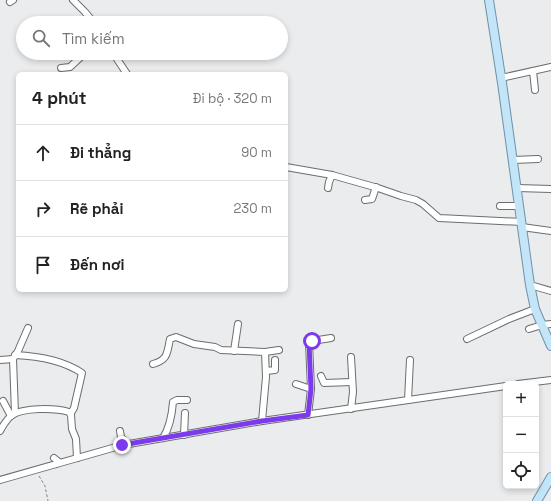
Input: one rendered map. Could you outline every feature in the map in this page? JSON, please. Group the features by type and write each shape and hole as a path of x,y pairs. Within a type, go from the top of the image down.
{"main road":[{"path":"489,0 530,286 535,308 551,346"},
{"path":"537,501 551,477"}],"street":[{"path":"73,0 88,16"},
{"path":"61,68 70,67 78,60"},
{"path":"118,60 126,72"},
{"path":"501,78 551,67"},
{"path":"533,71 535,90"},
{"path":"513,160 538,159"},
{"path":"288,167 332,175 416,200 439,218 522,224 551,231"},
{"path":"328,188 332,175"},
{"path":"365,200 372,199 376,187"},
{"path":"517,188 551,188"},
{"path":"500,206 519,206"},
{"path":"530,286 551,291"},
{"path":"467,339 535,308"},
{"path":"234,351 238,324"},
{"path":"529,329 551,324"},
{"path":"13,415 14,357 28,328"},
{"path":"153,364 166,358 170,339 176,337 194,344 215,347 221,350 265,352 279,350"},
{"path":"308,415 311,389 310,342 331,338"},
{"path":"262,421 266,371 265,352"},
{"path":"0,360 14,357 35,356 82,373 74,408 71,413 72,429 76,439 77,458"},
{"path":"351,409 353,392 352,357"},
{"path":"266,371 275,370 276,360"},
{"path":"408,400 410,360"},
{"path":"321,376 324,383 352,382"},
{"path":"539,381 551,380"},
{"path":"296,384 311,389"},
{"path":"0,480 36,470 55,461 77,458 127,444 262,421 503,386"},
{"path":"163,438 168,431 174,401 187,400"},
{"path":"3,401 13,415"},
{"path":"0,431 13,415 22,411 59,410 71,413"},
{"path":"184,435 185,413"},
{"path":"120,431 121,437 127,444"}],"path":[{"path":"36,470 44,486 48,501"}],"route":[{"path":"122,445 262,421 308,415 311,389 309,343 312,341"}]}
